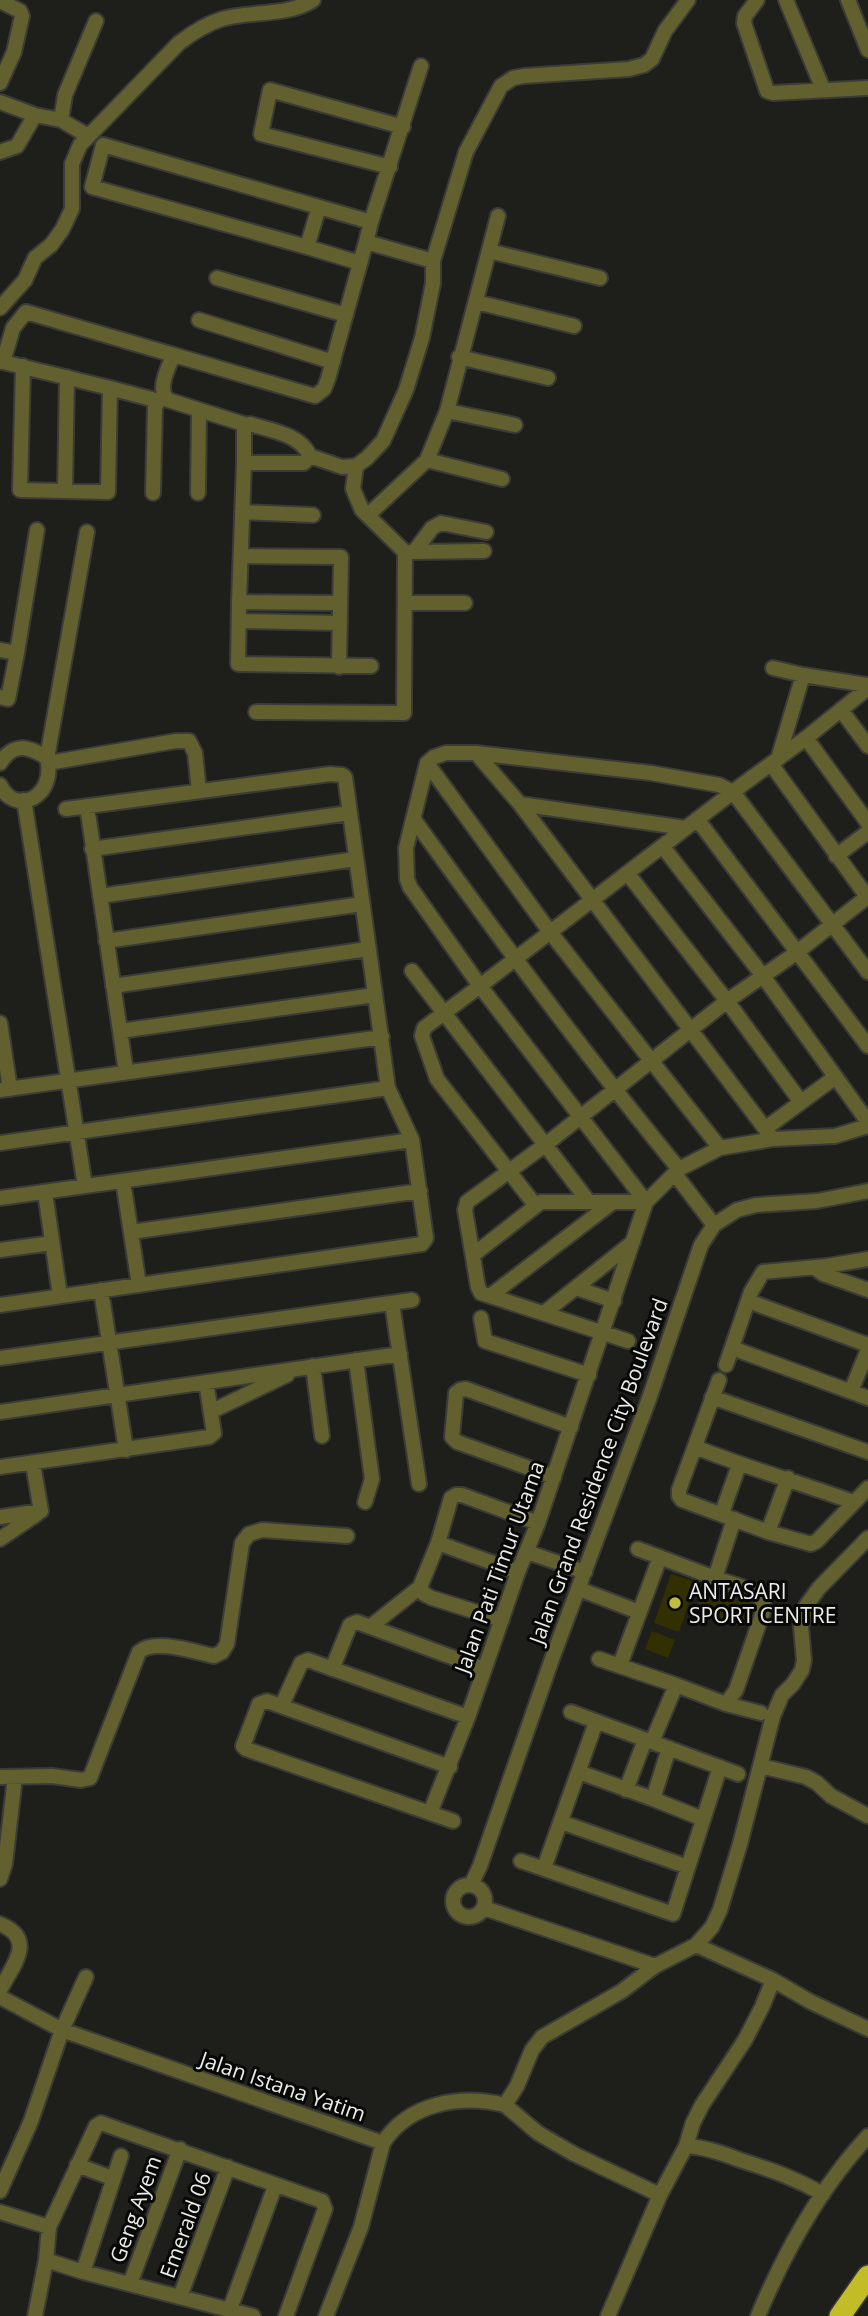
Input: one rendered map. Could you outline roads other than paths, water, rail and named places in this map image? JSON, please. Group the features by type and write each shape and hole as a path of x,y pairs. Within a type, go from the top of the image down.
{"highway":[{"path":"840,2316 868,2276"}],"street":[{"path":"0,308 25,280 35,258 51,245 62,230 72,209 72,164 80,145 179,43 198,29 222,19 296,7 313,0"},
{"path":"421,66 371,222 333,362 324,389 315,396 26,312 13,328 1,362 161,398 250,424 303,443 310,456 342,467 356,466 383,441 406,390 422,338 433,283 433,261 466,152 501,86 513,78 524,76 629,69 644,65 652,60 665,31 688,0"},
{"path":"757,0 745,16 744,23 767,91 773,93 868,88"},
{"path":"786,0 823,89"},
{"path":"848,0 868,50"},
{"path":"0,1 20,11 22,16 14,52 0,83"},
{"path":"61,120 65,95 96,21"},
{"path":"390,167 261,134 270,90 403,127"},
{"path":"0,102 35,115 61,120 88,136"},
{"path":"0,152 17,146 35,115"},
{"path":"360,264 92,187 103,145 371,222"},
{"path":"307,247 319,207"},
{"path":"368,515 427,460 447,411 498,216"},
{"path":"366,242 433,261"},
{"path":"489,251 600,278"},
{"path":"217,278 346,315"},
{"path":"476,302 574,326"},
{"path":"199,320 333,362"},
{"path":"153,493 155,406 161,398 173,355"},
{"path":"459,357 548,378"},
{"path":"23,366 20,490 108,492 110,388"},
{"path":"65,491 67,377"},
{"path":"198,493 199,410"},
{"path":"447,411 515,425"},
{"path":"247,425 244,428 238,664 371,666"},
{"path":"244,463 304,463 310,456"},
{"path":"427,460 502,479"},
{"path":"356,466 353,489 362,510 409,552 484,551"},
{"path":"242,512 313,515"},
{"path":"256,712 404,713 409,552 432,528 441,523 486,533"},
{"path":"0,697 8,699 37,530"},
{"path":"0,785 2,790 12,797 24,800 43,792 48,783 48,760 88,533"},
{"path":"241,556 341,557 340,667"},
{"path":"239,602 340,603"},
{"path":"406,603 465,603"},
{"path":"239,621 340,623"},
{"path":"0,650 17,653"},
{"path":"774,668 803,676 868,686"},
{"path":"774,762 803,676"},
{"path":"536,1206 432,1069 422,1032 691,823 806,738 868,686"},
{"path":"842,710 868,746"},
{"path":"806,738 868,823"},
{"path":"0,763 6,753 20,748 34,750 48,760 189,741 195,753 200,791"},
{"path":"646,1202 480,986 410,887 406,848 415,821 427,763 446,753 476,753 651,773 719,785 733,792 868,972"},
{"path":"476,753 520,804 770,1133"},
{"path":"628,1341 490,1296 479,1290 465,1206 727,1001 868,898 836,856 774,762"},
{"path":"427,763 550,932 720,1148"},
{"path":"0,1305 422,1244 426,1238 412,1140 388,1088 345,777 340,773 66,809"},
{"path":"24,800 85,1186"},
{"path":"520,804 691,823 868,1046"},
{"path":"87,806 126,1072"},
{"path":"92,849 349,813"},
{"path":"415,821 514,959 677,1171 714,1224 737,1210 756,1205 817,1201 868,1191"},
{"path":"836,856 868,832"},
{"path":"473,1255 544,1202 646,1202 677,1171 720,1148 770,1133 835,1136 868,1124 763,976 663,847"},
{"path":"100,895 356,859"},
{"path":"628,874 801,1102"},
{"path":"106,941 362,904"},
{"path":"113,986 368,949"},
{"path":"411,971 589,1202"},
{"path":"120,1031 375,995"},
{"path":"0,1023 5,1089 382,1037"},
{"path":"770,1133 801,1102 834,1078"},
{"path":"0,1143 388,1088"},
{"path":"0,1198 412,1140"},
{"path":"123,1181 139,1285"},
{"path":"131,1232 420,1191"},
{"path":"45,1192 60,1296"},
{"path":"490,1296 613,1202"},
{"name":"Jalan Pati Timur Utama","path":"430,1813 450,1767 518,1572 538,1523 646,1202"},
{"name":"Jalan Grand Residence City Boulevard","path":"655,1966 484,1908 468,1917 457,1911 453,1900 459,1889 471,1885 481,1866 553,1656 649,1399 701,1245 714,1224"},
{"path":"544,1313 634,1242"},
{"path":"0,1250 52,1243"},
{"path":"726,1365 748,1301 757,1279 763,1272 868,1259"},
{"path":"813,1266 823,1274 868,1290"},
{"path":"576,1288 614,1301"},
{"path":"101,1290 127,1450"},
{"path":"0,1358 412,1300"},
{"path":"748,1301 868,1345"},
{"path":"392,1303 419,1484"},
{"path":"481,1318 485,1341 589,1375"},
{"path":"732,1348 868,1398"},
{"path":"851,1391 868,1350"},
{"path":"0,1412 400,1354"},
{"path":"356,1360 372,1479 365,1502"},
{"path":"212,1411 307,1367"},
{"path":"307,1367 322,1436"},
{"path":"719,1380 678,1496 682,1500 768,1532 811,1544 868,1488"},
{"path":"0,1467 209,1437 214,1433 206,1382"},
{"path":"554,1477 457,1442 452,1437 451,1429 456,1393 467,1389 571,1427"},
{"path":"712,1397 868,1452"},
{"path":"695,1447 739,1465 788,1478 853,1502"},
{"path":"33,1464 41,1511"},
{"path":"715,1578 739,1465"},
{"path":"768,1532 788,1478"},
{"path":"370,1627 420,1587 438,1543 451,1498 456,1495 538,1523"},
{"path":"0,1517 41,1511"},
{"path":"0,1539 41,1511"},
{"path":"0,1880 5,1864 7,1777 42,1775 81,1780 90,1778 139,1652 145,1647 156,1644 214,1656 222,1652 227,1644 242,1543 249,1534 262,1530 347,1536"},
{"path":"660,2195 574,2154 538,2133 505,2105 517,2086 532,2050 542,2037 631,1985 655,1966 696,1945 712,1927 720,1910 761,1766 766,1737 782,1695 802,1670 804,1660 801,1627 806,1606 819,1588 868,1538"},
{"path":"438,1543 518,1572"},
{"path":"638,1549 758,1594 764,1604 736,1690 726,1704"},
{"path":"527,1552 584,1572"},
{"path":"620,1665 660,1557"},
{"path":"420,1587 424,1594 432,1598 502,1620"},
{"path":"579,1589 639,1612"},
{"path":"332,1669 350,1625 356,1622 484,1670"},
{"path":"598,1659 726,1704 761,1713"},
{"path":"282,1705 301,1663 308,1660 468,1717"},
{"path":"626,1790 676,1685"},
{"path":"450,1767 267,1700 259,1704 244,1741 246,1749 453,1821"},
{"path":"571,1712 738,1774"},
{"path":"544,1868 596,1722"},
{"path":"653,1799 669,1748"},
{"path":"761,1766 806,1777 831,1796 868,1816"},
{"path":"522,1861 673,1914 720,1767"},
{"path":"579,1773 703,1819"},
{"path":"561,1822 688,1867"},
{"path":"471,1885 477,1886 485,1896 484,1908"},
{"path":"0,1924 13,1930 20,1938 20,1950 0,1990"},
{"path":"696,1945 868,2029"},
{"path":"0,2191 31,2121 62,2030 86,1977"},
{"path":"608,2316 660,2195 686,2146 693,2123 745,2040 772,1980"},
{"name":"Jalan Istana Yatim","path":"0,1997 62,2030 383,2143 393,2127 417,2110 458,2101 491,2101 505,2105"},
{"path":"35,2316 46,2260 49,2227 96,2126 101,2123 322,2201 325,2209 286,2316"},
{"path":"758,2316 779,2266 823,2194 850,2155 868,2136"},
{"path":"326,2316 361,2227 383,2143"},
{"path":"686,2146 703,2148 770,2168 823,2194"},
{"name":"Geng Ayem","path":"130,2284 180,2149"},
{"path":"83,2272 121,2156"},
{"path":"77,2165 112,2178"},
{"name":"Emerald 06","path":"180,2297 228,2167"},
{"path":"230,2309 275,2186"},
{"path":"0,2212 49,2227"},
{"path":"46,2260 253,2316"}],"place":[{"name":"ANTASARI SPORT CENTRE","path":"675,1603"}]}
